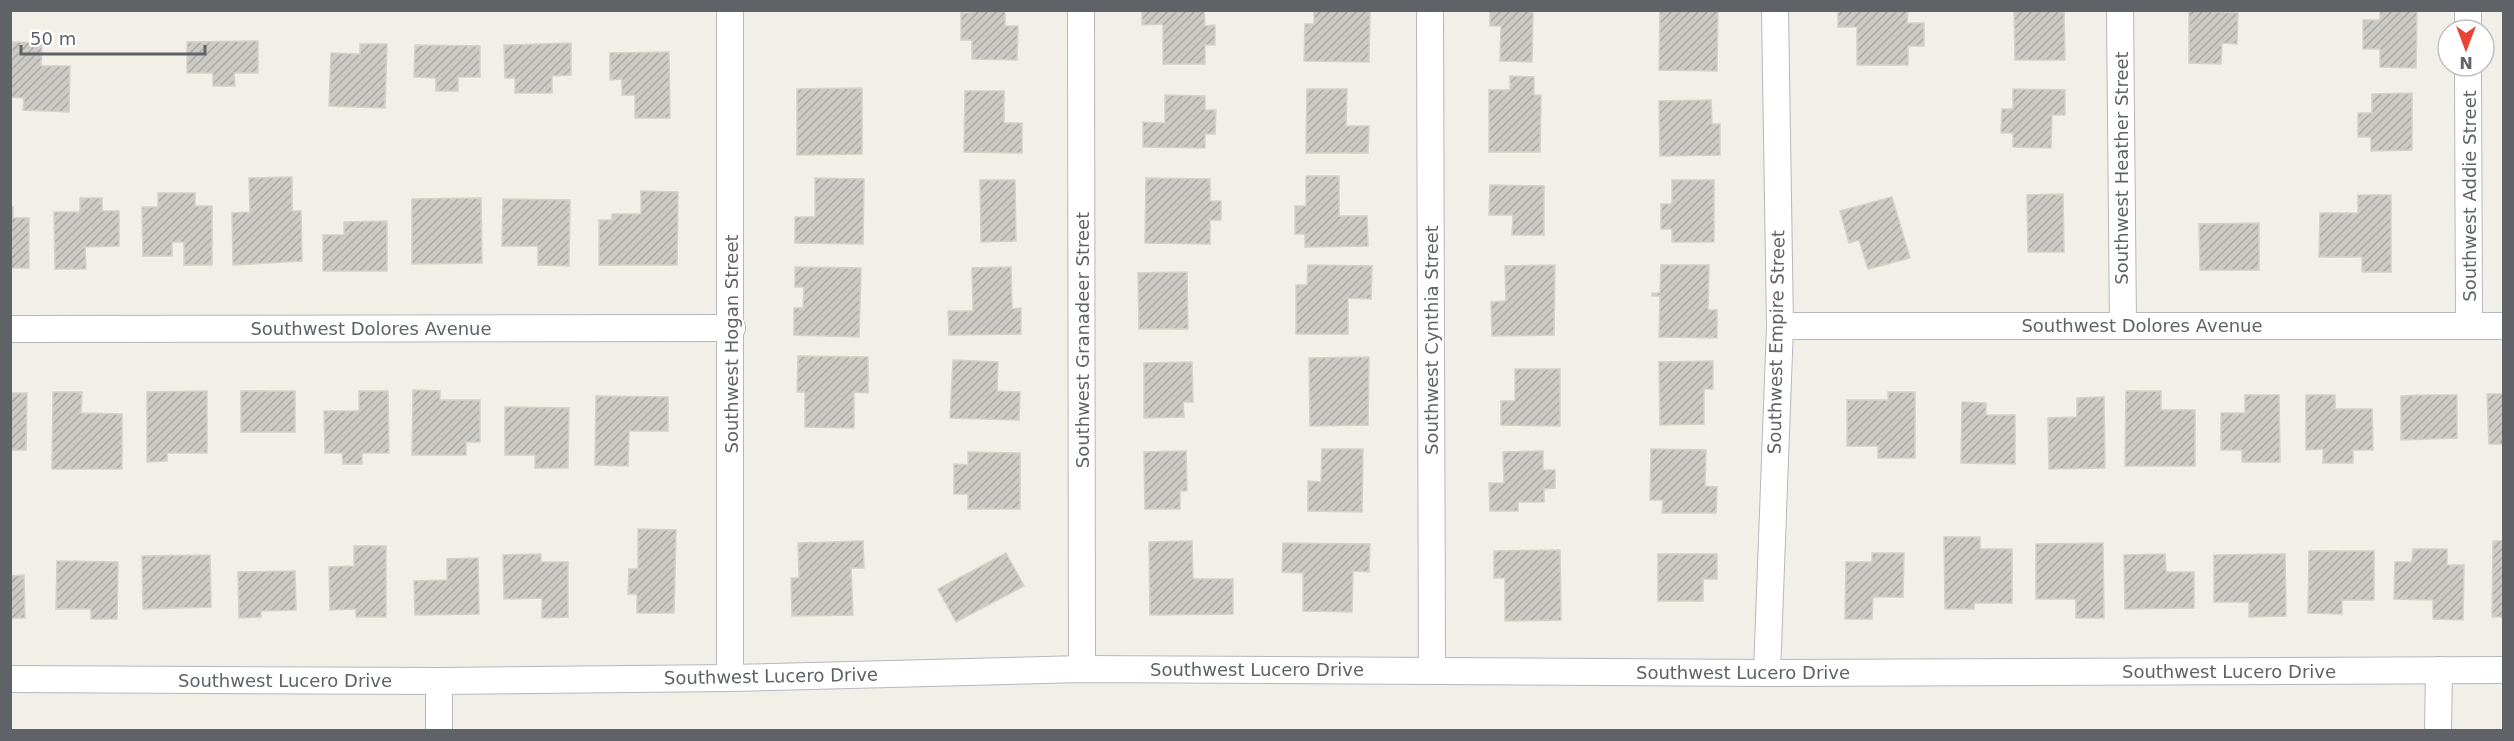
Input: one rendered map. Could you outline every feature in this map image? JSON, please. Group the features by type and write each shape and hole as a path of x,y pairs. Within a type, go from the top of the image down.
{"street":[{"name":"Southwest Hogan Street","path":"730,10 732,328 730,678"},
{"name":"Southwest Granadeer Street","path":"1081,10 1082,669"},
{"name":"Southwest Cynthia Street","path":"1430,10 1432,669"},
{"name":"Southwest Empire Street","path":"1767,674 1780,327 1775,10"},
{"name":"Southwest Heather Street","path":"2120,10 2122,325"},
{"name":"Southwest Addie Street","path":"2468,78 2469,327"},
{"name":"Southwest Dolores Avenue","path":"1780,327 2504,326"},
{"name":"Southwest Dolores Avenue","path":"10,329 732,328"},
{"name":"Southwest Lucero Drive","path":"10,679 439,681 730,678 1082,669 1432,669 1767,674 2504,670"},
{"path":"2438,730 2439,670"},
{"path":"439,681 439,730"}],"building":[{"path":"972,10 1005,10 1005,26 1018,26 1017,60 972,59 972,40 961,40 961,13 972,13"},
{"path":"1142,10 1204,10 1205,26 1215,25 1215,45 1205,45 1205,64 1163,64 1163,24 1142,25"},
{"path":"1314,10 1370,10 1369,62 1304,61 1305,24 1314,24"},
{"path":"1490,10 1533,10 1532,62 1500,61 1501,26 1490,26"},
{"path":"1660,10 1718,10 1717,71 1659,70"},
{"path":"1838,10 1908,10 1907,23 1924,23 1924,46 1908,46 1908,65 1857,65 1857,27 1838,27"},
{"path":"2014,10 2064,10 2065,60 2015,60"},
{"path":"2189,10 2238,13 2237,44 2222,43 2221,64 2189,63"},
{"path":"2380,10 2417,10 2416,68 2380,67 2380,49 2363,49 2363,20 2380,20"},
{"path":"258,41 258,73 234,73 235,86 213,86 213,73 187,73 187,42"},
{"path":"12,42 42,43 41,66 70,66 69,112 23,110 24,98 10,97"},
{"path":"571,43 571,75 552,76 552,93 515,93 515,78 505,78 504,45"},
{"path":"360,44 387,44 385,108 329,106 331,53 360,54"},
{"path":"415,45 480,46 480,77 458,77 458,91 436,91 436,78 414,77"},
{"path":"669,52 670,118 635,118 635,95 622,95 622,79 610,80 610,53"},
{"path":"1510,76 1534,77 1534,95 1541,95 1540,152 1489,152 1489,90 1510,90"},
{"path":"862,88 862,154 797,155 797,89"},
{"path":"1307,89 1347,89 1346,126 1369,126 1368,153 1306,153"},
{"path":"2013,89 2065,90 2065,115 2052,115 2051,148 2013,147 2013,133 2001,133 2002,109 2013,109"},
{"path":"965,91 1004,91 1004,123 1022,123 1022,153 964,152"},
{"path":"2412,93 2412,150 2371,151 2371,137 2358,137 2358,113 2372,113 2372,94"},
{"path":"1165,95 1205,96 1205,110 1216,110 1215,134 1205,134 1205,148 1143,147 1143,122 1165,123"},
{"path":"1711,100 1712,124 1720,124 1720,155 1660,156 1659,101"},
{"path":"1306,176 1339,176 1339,216 1367,216 1368,246 1305,247 1305,234 1295,234 1295,206 1306,206"},
{"path":"292,177 292,211 301,211 302,261 233,265 232,213 250,212 249,178"},
{"path":"815,178 864,179 863,244 795,243 795,217 815,217"},
{"path":"1146,178 1210,179 1210,201 1221,201 1221,220 1210,220 1210,244 1145,243"},
{"path":"980,180 1015,180 1016,241 981,242"},
{"path":"1672,180 1714,180 1714,242 1672,242 1672,229 1661,229 1661,204 1672,204"},
{"path":"1490,185 1544,186 1544,235 1512,235 1513,215 1489,215"},
{"path":"641,191 678,192 677,265 599,265 599,220 612,220 612,214 641,214"},
{"path":"158,193 195,193 195,206 212,206 212,265 184,265 184,242 172,242 172,256 143,256 142,207 158,207"},
{"path":"2063,194 2064,252 2028,252 2027,195"},
{"path":"2358,195 2391,195 2391,272 2362,272 2362,257 2319,257 2320,213 2358,213"},
{"path":"1892,197 1910,258 1868,269 1859,240 1849,243 1840,211"},
{"path":"80,198 102,198 102,211 119,211 119,246 85,247 86,269 55,269 54,212 80,212"},
{"path":"481,198 482,263 412,264 412,199"},
{"path":"503,199 570,200 569,266 538,265 538,246 502,246"},
{"path":"10,207 13,207 13,218 29,218 29,268 10,268"},
{"path":"387,221 387,271 323,271 323,235 344,235 344,222"},
{"path":"2259,223 2259,270 2200,270 2199,224"},
{"path":"1308,265 1372,266 1371,299 1348,298 1348,334 1296,334 1296,285 1307,285"},
{"path":"1555,265 1554,335 1492,336 1491,302 1506,301 1505,266"},
{"path":"1661,265 1709,265 1708,310 1717,310 1717,338 1659,337 1660,296 1652,296 1652,293 1660,293"},
{"path":"795,267 861,268 859,337 794,335 794,308 803,308 804,287 795,287"},
{"path":"1011,267 1012,309 1021,308 1021,334 949,335 948,311 973,311 972,268"},
{"path":"1187,272 1188,329 1139,329 1138,273"},
{"path":"798,356 868,357 868,393 854,392 854,428 805,427 805,392 797,392"},
{"path":"1369,357 1368,425 1310,426 1309,358"},
{"path":"953,360 998,362 997,391 1020,392 1019,420 950,418"},
{"path":"1713,361 1713,389 1704,389 1704,424 1660,425 1659,362"},
{"path":"1192,362 1193,402 1183,402 1184,417 1144,418 1144,363"},
{"path":"1515,369 1560,369 1560,426 1501,425 1501,401 1515,401"},
{"path":"413,390 440,391 440,400 480,400 480,442 466,442 466,455 412,455"},
{"path":"207,391 207,453 167,453 167,461 147,462 147,392"},
{"path":"241,391 295,391 295,432 241,432"},
{"path":"359,391 388,391 389,453 362,453 362,464 343,464 342,453 325,453 324,411 359,411"},
{"path":"2126,391 2161,391 2161,410 2195,410 2195,466 2125,466"},
{"path":"53,392 82,392 81,413 122,414 122,469 52,469"},
{"path":"1888,392 1915,392 1915,458 1878,458 1878,446 1847,446 1847,400 1888,400"},
{"path":"10,393 27,393 26,450 10,450"},
{"path":"2487,394 2504,394 2504,444 2489,444"},
{"path":"2245,395 2279,395 2280,462 2242,462 2242,450 2221,450 2221,413 2245,413"},
{"path":"2306,395 2335,395 2335,409 2372,409 2373,450 2353,450 2353,463 2323,463 2323,449 2306,450"},
{"path":"2457,395 2457,438 2401,440 2401,396"},
{"path":"596,396 668,397 668,431 629,431 628,466 595,465"},
{"path":"2104,397 2105,468 2049,469 2048,418 2077,417 2077,398"},
{"path":"1962,402 1986,403 1986,415 2015,415 2015,464 1961,463"},
{"path":"505,407 569,408 568,468 535,468 535,455 505,455"},
{"path":"1322,449 1363,449 1362,512 1308,511 1308,481 1321,482"},
{"path":"1651,449 1706,450 1705,486 1717,487 1716,513 1662,513 1663,500 1650,500"},
{"path":"1186,451 1187,491 1180,491 1180,509 1145,509 1144,452"},
{"path":"1543,451 1543,470 1555,470 1555,488 1544,489 1544,502 1518,502 1518,511 1490,511 1489,483 1504,483 1503,452"},
{"path":"968,452 1020,453 1020,509 968,509 968,494 954,494 954,464 968,465"},
{"path":"638,529 676,530 674,613 637,613 637,594 628,594 629,569 638,569"},
{"path":"1944,537 1980,537 1980,549 2012,549 2012,603 1974,603 1974,609 1945,609"},
{"path":"863,541 864,568 851,568 853,615 792,616 791,578 799,578 798,543"},
{"path":"1192,541 1193,579 1233,579 1233,614 1150,615 1149,542"},
{"path":"2493,541 2504,541 2504,617 2492,617"},
{"path":"1283,543 1370,544 1369,572 1353,571 1352,612 1303,611 1303,573 1282,572"},
{"path":"2103,543 2104,618 2076,618 2076,599 2036,599 2036,544"},
{"path":"354,546 386,546 386,617 356,617 356,609 330,610 329,567 354,566"},
{"path":"2413,549 2447,549 2447,565 2464,565 2463,620 2433,619 2433,600 2394,599 2395,562 2412,562"},
{"path":"1560,550 1561,620 1505,621 1505,578 1494,578 1494,551"},
{"path":"2309,551 2374,551 2374,600 2342,600 2342,614 2308,613"},
{"path":"1006,553 1024,586 956,622 938,589"},
{"path":"1872,553 1904,553 1903,597 1873,597 1872,619 1845,619 1846,562 1872,562"},
{"path":"541,554 541,562 568,562 568,617 542,618 542,598 504,599 503,555"},
{"path":"1658,554 1717,554 1717,579 1703,579 1703,601 1658,601"},
{"path":"2165,554 2166,572 2194,572 2194,608 2125,609 2124,555"},
{"path":"2285,554 2286,616 2249,617 2249,602 2214,602 2214,555"},
{"path":"210,555 211,607 143,609 142,556"},
{"path":"478,558 479,614 415,615 414,581 447,580 447,559"},
{"path":"57,561 118,562 117,619 91,619 91,609 56,609"},
{"path":"295,571 296,610 261,611 261,617 239,618 238,572"},
{"path":"24,575 25,618 10,618 10,576"}]}
